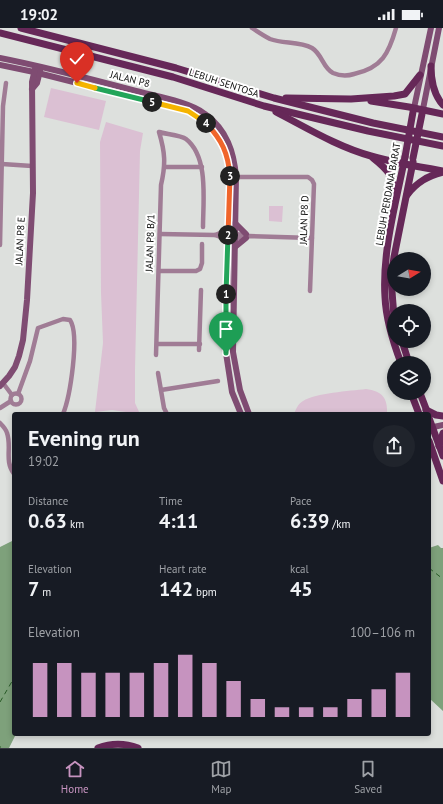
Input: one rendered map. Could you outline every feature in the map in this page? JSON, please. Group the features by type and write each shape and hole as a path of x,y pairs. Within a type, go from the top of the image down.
{"main road":[{"name":"LEBUH SENTOSA","path":"21,28 176,68 274,98 373,123 443,137"},
{"name":"LEBUH SENTOSA","path":"2,34 173,77 264,106 368,131 443,146"},
{"path":"431,66 432,84 438,101 443,105"},
{"path":"274,98 380,98 405,94 420,75"},
{"path":"351,99 422,112 443,114"},
{"path":"264,106 340,144 370,156 404,160 443,172"},
{"name":"LEBUH PERDANA BARAT","path":"399,356 390,329 385,297 392,220 414,110"},
{"name":"LEBUH PERDANA BARAT","path":"393,304 392,272 394,257 422,112"},
{"path":"370,156 385,168 393,180 394,190 392,220"},
{"path":"406,196 412,188 420,182 431,175 443,172"},
{"path":"413,400 416,410"},
{"path":"422,400 426,412"},
{"path":"431,419 436,415 443,417"},
{"path":"431,425 443,456"},
{"path":"439,446 443,433"},
{"path":"431,451 443,481"},
{"path":"98,748 115,744 128,745 138,748"}],"street":[{"path":"252,28 271,39 302,45 313,49 320,56 328,70 340,76 364,72 377,66 385,56 392,42 396,28"},
{"name":"LEBUH PERDANA BARAT","path":"414,110 420,75 431,28"},
{"name":"LEBUH PERDANA BARAT","path":"422,112 439,28"},
{"name":"JALAN P8","path":"0,58 38,66 159,97 197,109 204,113 223,131 229,141 233,155 236,177 233,352 240,390 248,412"},
{"name":"JALAN P8","path":"0,65 188,111 204,121 217,135 224,146 229,164 230,178 226,353 232,392 240,412"},
{"name":"JALAN P8 E","path":"2,385 9,376 19,356 23,340 27,300 31,222 32,82 37,73 38,66"},
{"path":"0,245 3,106 6,83"},
{"name":"JALAN P8 B/1","path":"156,355 161,185 165,167 164,149 159,132 185,138 195,149 202,167"},
{"path":"2,164 32,166"},
{"path":"165,167 202,167 204,185 203,227"},
{"name":"JALAN P8 D","path":"236,177 308,177 312,180 314,184 310,291"},
{"path":"235,223 247,236"},
{"path":"160,234 215,234 220,237 235,235 312,238"},
{"path":"234,247 247,236"},
{"path":"159,271 196,271 200,268 202,263 202,244"},
{"path":"200,350 201,290"},
{"path":"11,401 14,404 20,403 21,397 18,394 30,361 38,328 63,318 70,320 73,328 73,362 68,400 64,412"},
{"path":"157,344 200,344"},
{"path":"158,373 160,390 166,412"},
{"path":"160,390 218,381"},
{"path":"2,385 12,395"},
{"path":"12,395 18,394"},
{"path":"0,408 11,401 12,395"},
{"path":"431,420 443,417"},
{"path":"431,421 443,425"},
{"path":"0,423 8,435 8,462 12,470"}],"shaded area":[{"path":"51,88 106,101 99,130 44,117"},
{"path":"106,122 143,133 140,151 135,370 135,403 139,412 112,410 95,412 103,343 101,293 100,142"},
{"path":"269,206 283,206 282,222 269,221"},
{"path":"366,389 372,390 383,396 387,412 295,412 296,408 303,401 309,398"},
{"path":"12,541 12,736 15,736 9,748 0,748 0,547"},
{"path":"438,545 443,548 443,711 431,700 431,547"}],"ferry route":[{"path":"431,570 443,579"},
{"path":"0,702 12,681"}],"route":[{"path":"77,83 188,111 204,121 217,135 224,146 229,164 230,178 226,353"}]}
